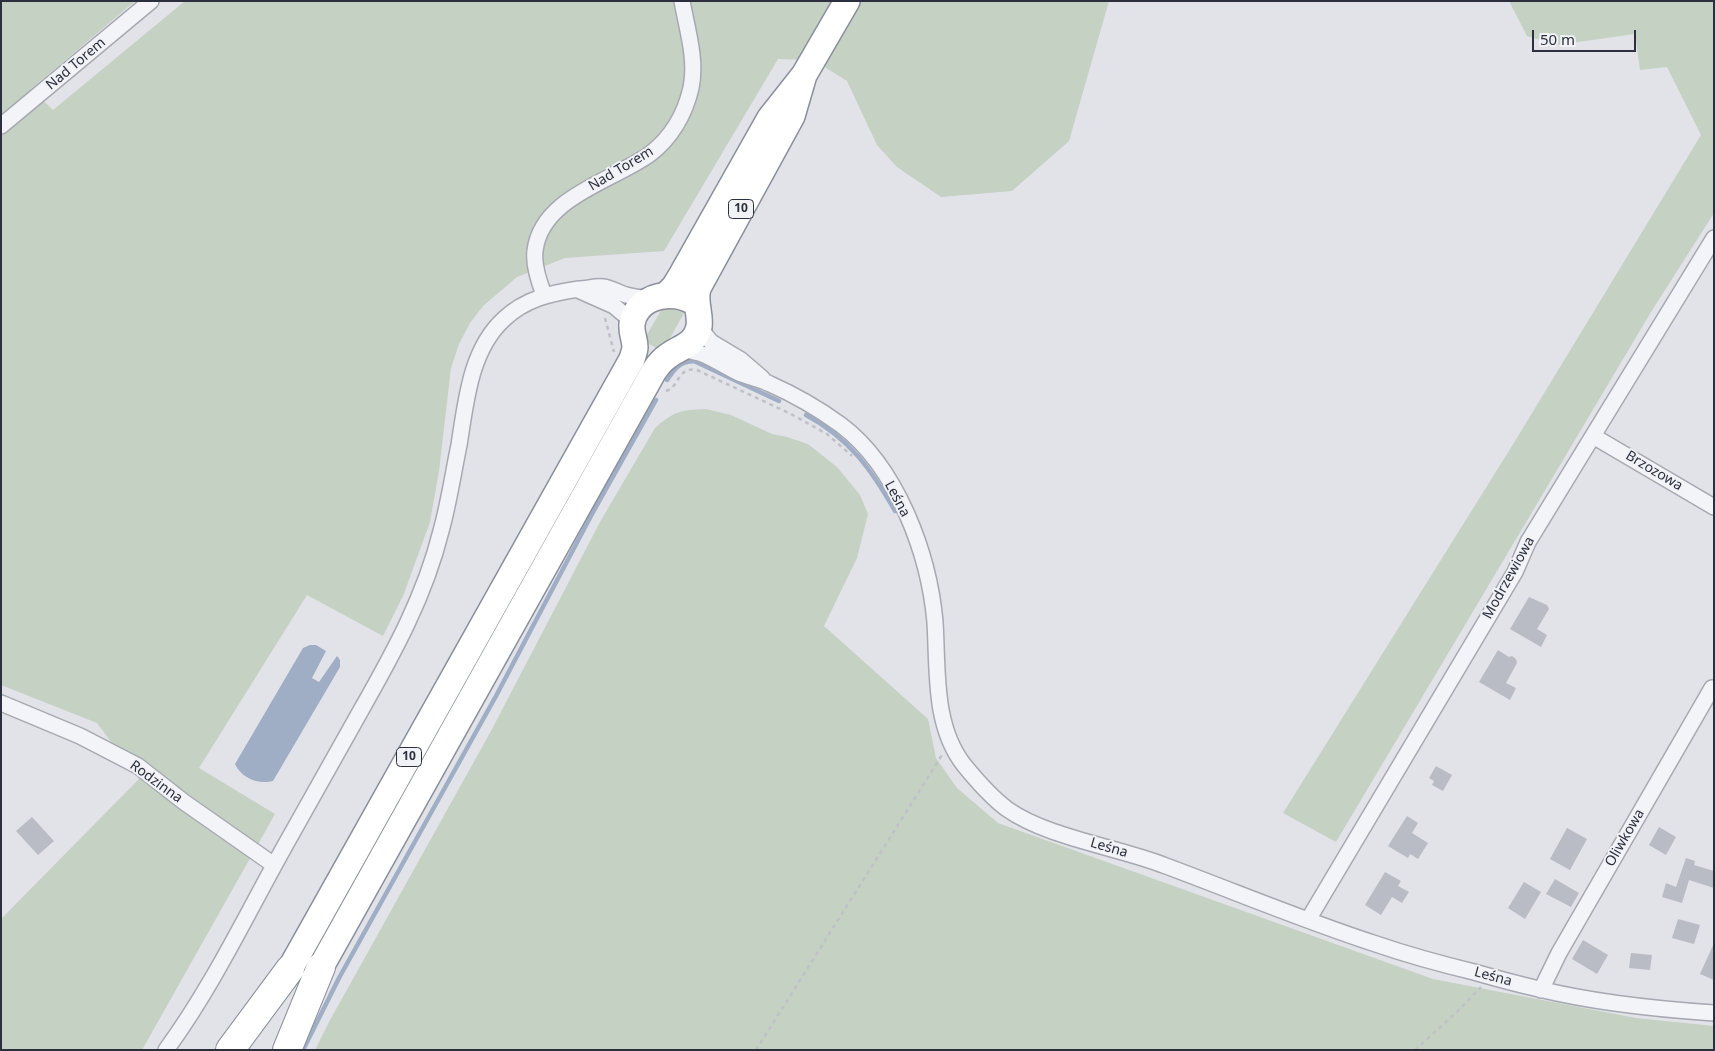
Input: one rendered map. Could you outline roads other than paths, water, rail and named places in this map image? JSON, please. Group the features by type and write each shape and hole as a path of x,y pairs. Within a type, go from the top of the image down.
{"highway":[{"name":"10","path":"230,1050 290,969 632,359 635,348 633,332 638,309 674,286 691,260 770,118 804,75 847,1"},
{"name":"10","path":"287,1050 321,966 654,371 660,363 694,338 697,315 695,297 698,288 792,116 804,75"},
{"path":"658,297 677,296 697,315"},
{"path":"633,332 653,355 676,352"}],"street":[{"name":"Nad Torem","path":"1,126 151,1"},
{"name":"Nad Torem","path":"544,295 538,278 535,252 538,236 547,221 559,208 577,195 650,154 678,124 686,106 693,66 682,1"},
{"name":"Modrzewiowa","path":"1308,920 1515,572 1528,542 1714,238"},
{"path":"166,1050 192,1014 207,988 385,668 423,590 435,557 447,510 473,372 488,338 505,318 529,301 544,295 561,291 604,287 624,294 658,297"},
{"path":"578,290 614,306 633,332"},
{"name":"Leśna","path":"697,315 711,342 741,360 767,382"},
{"name":"Leśna","path":"676,352 703,354 741,374 767,382 800,399 841,426 864,446 877,463 902,505 922,556 929,582 934,619 939,697 944,726 950,742 961,762 984,790 1008,810 1034,824 1156,862 1379,946 1541,990 1602,1001 1714,1013"},
{"name":"Brzozowa","path":"1593,436 1714,507"},
{"name":"Oliwkowa","path":"1541,990 1564,944 1712,688"},
{"name":"Rodzinna","path":"1,703 80,736 138,766 184,802 274,865"}],"water":[{"path":"316,645 326,651 312,678 319,682 337,656 340,660 340,667 273,781 262,782 246,777 235,764 303,648"}],"waterway":[{"path":"667,380 678,366 694,361 779,401"},
{"path":"303,1050 339,978 496,696 592,514 656,400"},
{"path":"806,415 847,444 868,468 895,511"}]}
